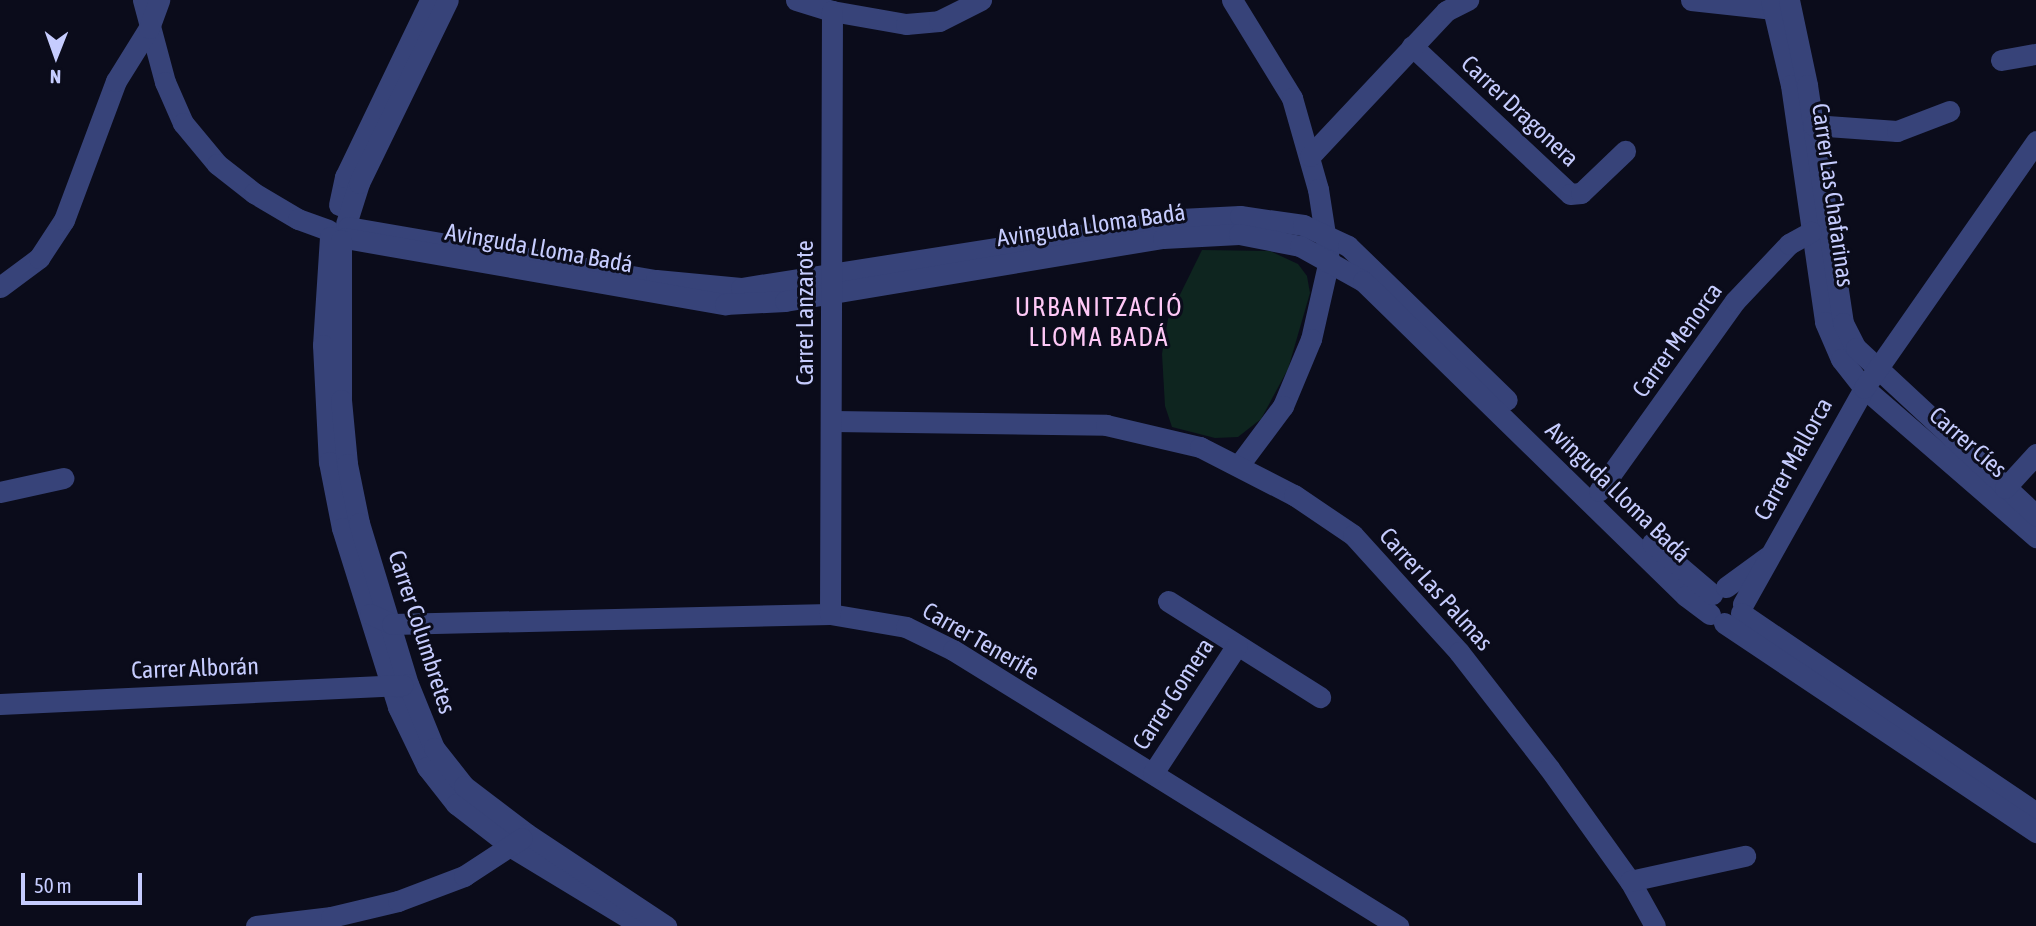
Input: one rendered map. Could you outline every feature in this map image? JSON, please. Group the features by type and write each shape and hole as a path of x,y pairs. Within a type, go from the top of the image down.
{"street":[{"name":"Avinguda Lloma Badá","path":"143,0 149,29 183,123 216,164 298,219 339,231 725,304 1180,219 1240,216 1303,225 1323,233 1348,246 1381,275 1599,491 1726,606 2036,832"},
{"path":"0,287 39,258 64,220 116,82 149,29 159,0"},
{"path":"339,231 345,177 430,0"},
{"path":"339,231 359,183 448,0"},
{"path":"796,0 832,11 906,24 939,21 981,0"},
{"path":"1232,0 1292,99 1310,156 1329,260 1311,340 1283,406 1239,465"},
{"path":"1310,156 1446,11 1468,0"},
{"path":"1691,0 1778,3"},
{"name":"Carrer Las Chafarinas","path":"1778,3 1813,125 1843,323 1856,348 1878,366"},
{"name":"Carrer Las Chafarinas","path":"1778,3 1825,322 1841,359 1864,388"},
{"name":"Carrer Lanzarote","path":"830,614 833,421 829,284 832,11"},
{"name":"Carrer Dragonera","path":"1412,46 1570,194 1581,193 1625,151"},
{"path":"2001,60 2036,54"},
{"path":"1813,125 1897,131 1949,111"},
{"name":"Carrer Mallorca","path":"1726,606 1769,556 1878,366 2036,141"},
{"name":"Carrer Columbretes","path":"339,231 323,345 329,462 342,528 370,614 400,685 434,748 464,786 520,841 642,926"},
{"name":"Carrer Columbretes","path":"339,231 340,386 346,464 359,523 392,624 400,685"},
{"name":"Carrer Menorca","path":"1599,491 1735,301 1789,244 1811,232"},
{"name":"Avinguda Lloma Badá","path":"829,284 1176,237 1239,233 1300,246 1363,281 1686,596 1726,606 2036,813"},
{"name":"Carrer Cíes","path":"1878,366 2036,515"},
{"name":"Carrer Cíes","path":"1864,388 2036,537"},
{"name":"Carrer Las Palmas","path":"833,421 1106,425 1200,447 1239,465 1353,535 1399,581 1506,709 1630,881 1656,926"},
{"path":"2005,488 2036,454"},
{"path":"0,492 63,478"},
{"path":"1168,601 1320,697"},
{"path":"370,614 392,624"},
{"name":"Carrer Tenerife","path":"392,624 830,614 906,627 953,650 1398,926"},
{"name":"Carrer Gomera","path":"1153,773 1237,645"},
{"name":"Carrer Alborán","path":"0,704 400,685"},
{"path":"256,926 331,917 398,901 464,876 520,841"},
{"name":"Carrer Columbretes","path":"520,841 666,926"},
{"path":"1630,881 1745,856"}],"green space":[{"path":"1202,250 1270,251 1298,264 1307,276 1310,293 1288,369 1261,419 1238,437 1215,438 1172,427 1165,406 1162,354 1168,319"}],"district":[{"name":"URBANITZACIÓ LLOMA BADÁ","path":"1099,323"}]}
